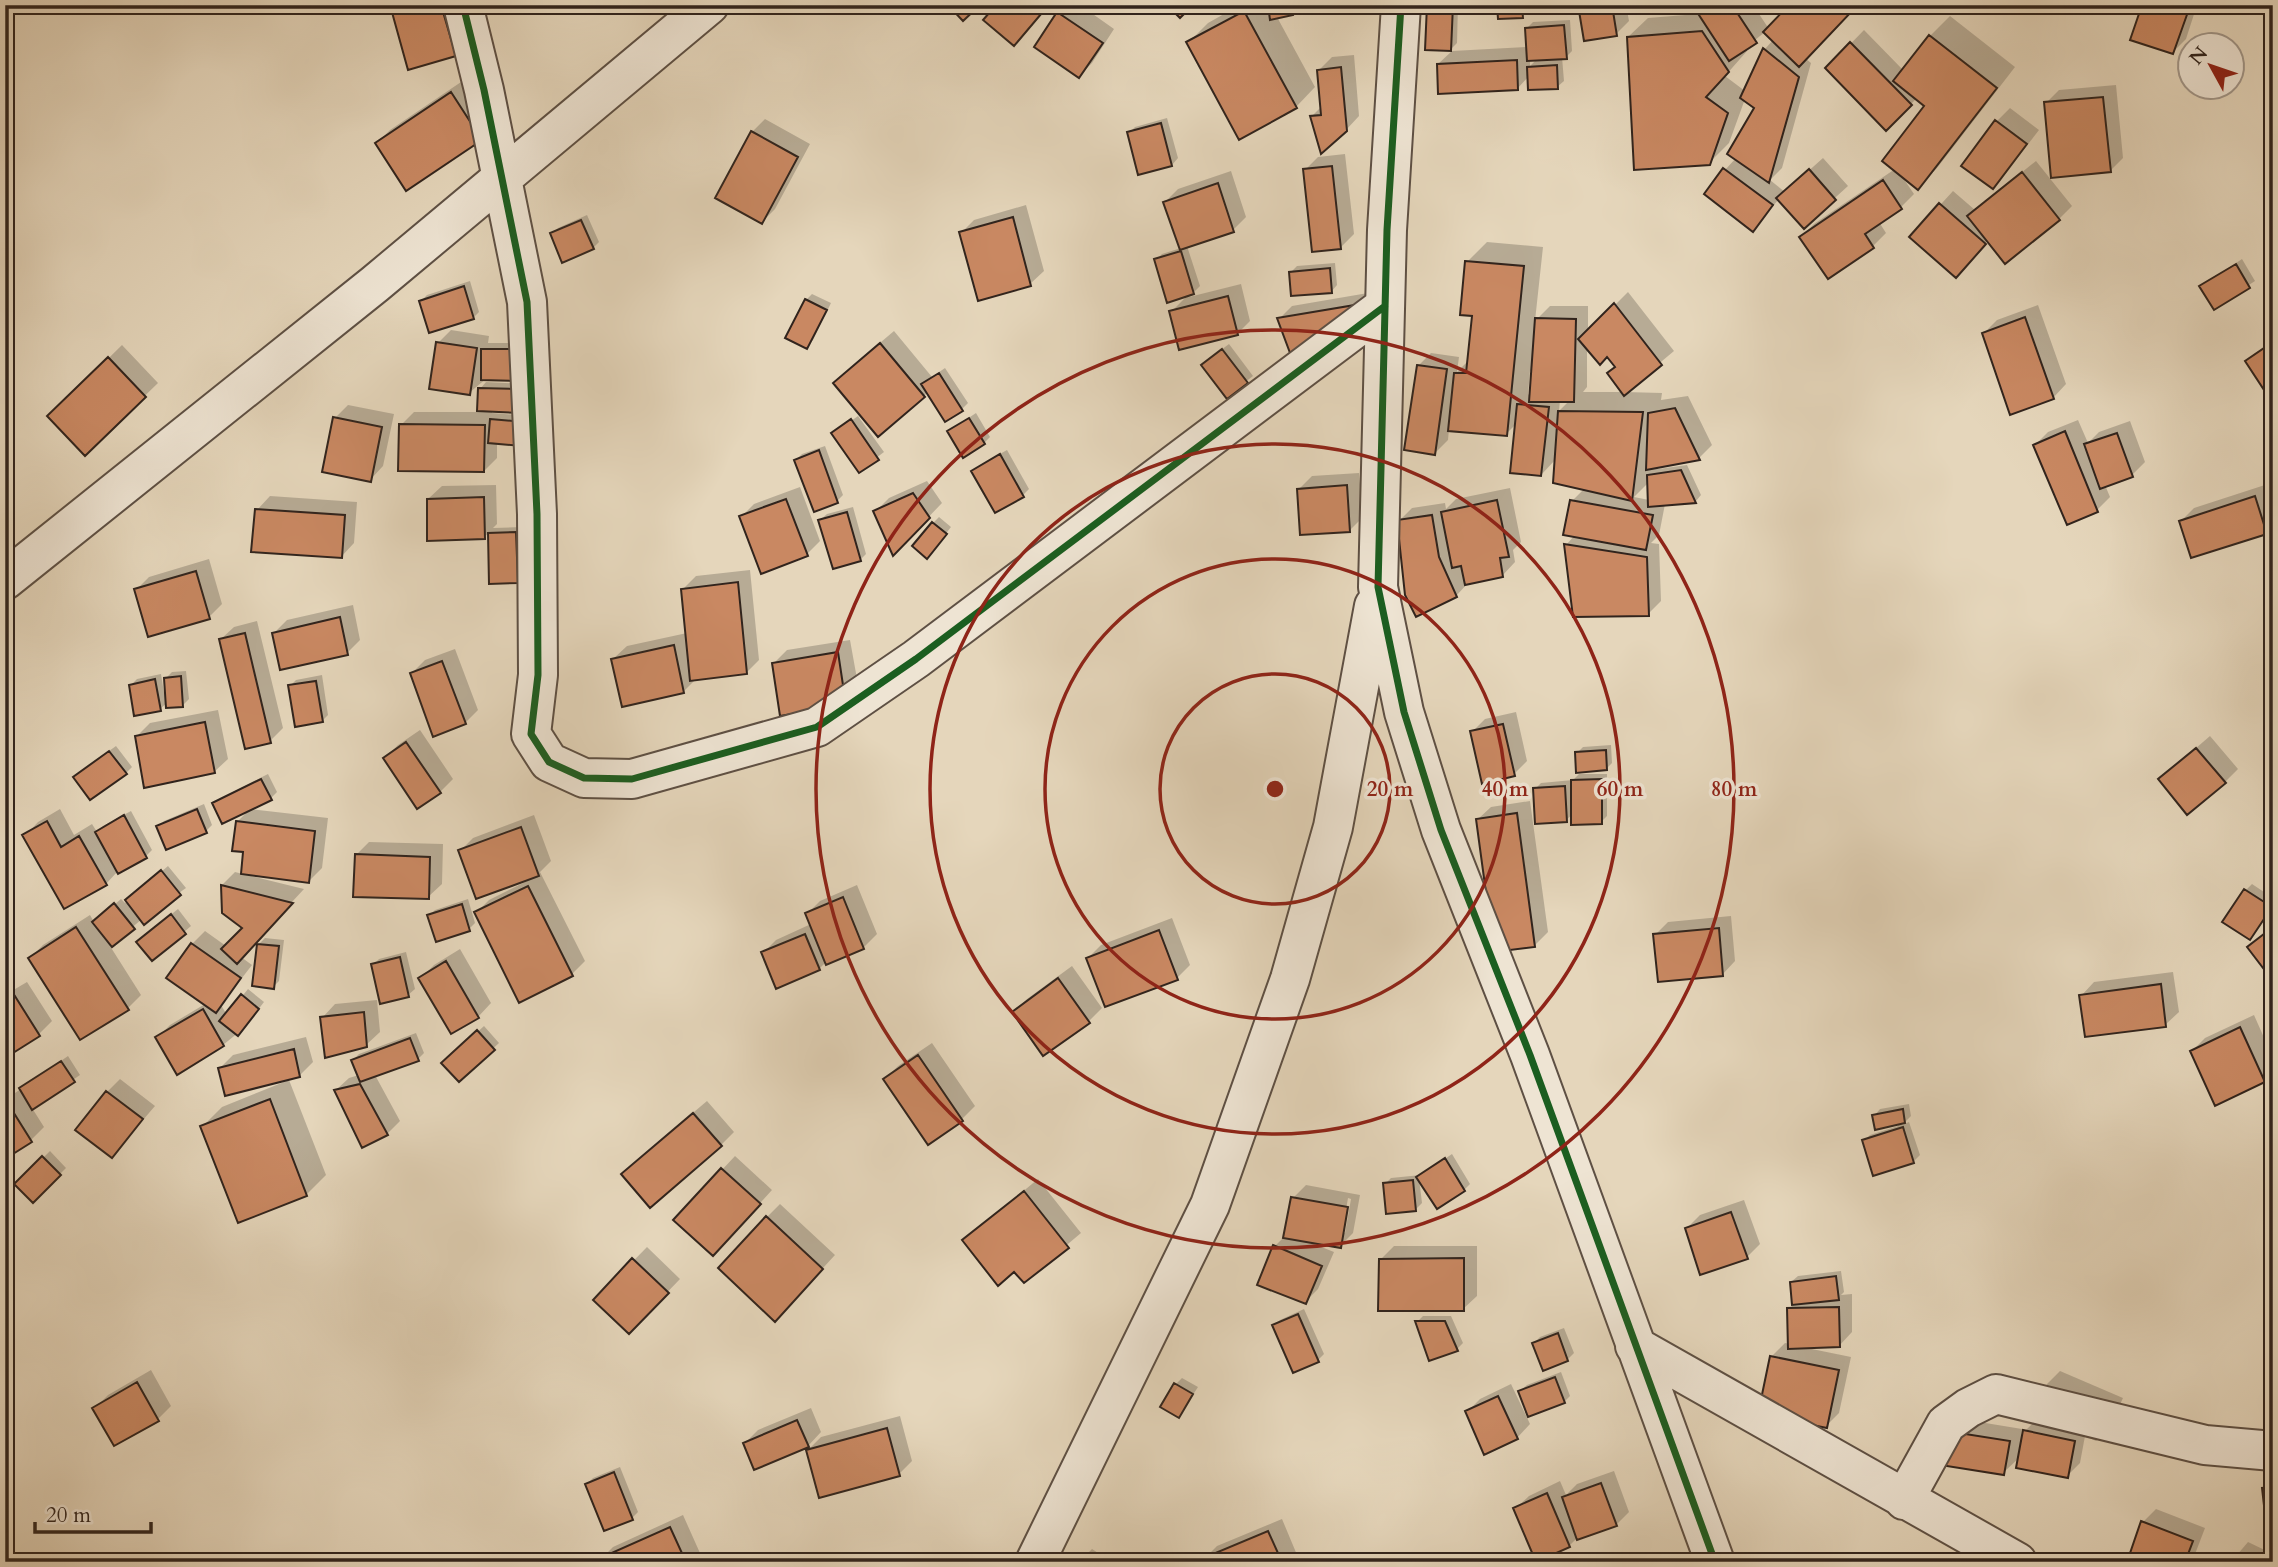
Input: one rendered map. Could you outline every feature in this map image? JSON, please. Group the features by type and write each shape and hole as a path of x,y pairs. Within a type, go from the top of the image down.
{"street":[{"path":"463,5 484,90 527,302 537,541 538,675 531,734 549,762 584,778 632,779 817,727 916,659 1385,306"},
{"path":"5,580 375,284 709,5"},
{"path":"1035,1562 1210,1205 1286,992 1333,827 1378,587 1387,230 1401,5"},
{"path":"1378,587 1404,712 1441,830 1530,1055 1716,1562"},
{"path":"1635,1346 2018,1562"},
{"path":"1904,1500 1946,1424 1968,1408 1996,1394 2205,1445 2273,1451"}],"building":[{"path":"390,5 441,5 456,56 408,70"},
{"path":"948,5 980,5 963,21"},
{"path":"996,5 1047,7 1014,46 983,20"},
{"path":"1167,5 1193,5 1180,18"},
{"path":"1268,5 1291,5 1293,15 1270,20"},
{"path":"1427,5 1453,5 1451,51 1425,50"},
{"path":"1497,5 1522,5 1523,18 1498,19"},
{"path":"1578,5 1612,5 1617,36 1584,41"},
{"path":"1637,5 1690,5 1690,9"},
{"path":"1708,5 1732,5 1757,43 1729,61 1697,12"},
{"path":"1789,5 1853,5 1855,8 1799,67 1763,32"},
{"path":"2142,5 2177,5 2189,9 2181,32 2176,32 2173,54 2130,40"},
{"path":"1244,11 1297,108 1239,140 1186,42"},
{"path":"1057,12 1103,43 1079,78 1034,47"},
{"path":"1564,25 1567,59 1527,61 1525,28"},
{"path":"1702,31 1729,72 1706,97 1728,113 1710,165 1634,170 1627,37"},
{"path":"1929,35 1997,88 1918,190 1882,161 1924,106 1893,81"},
{"path":"1850,42 1912,105 1886,131 1825,68"},
{"path":"1763,48 1799,77 1769,183 1727,154 1754,108 1740,98"},
{"path":"1517,60 1518,90 1438,94 1437,64"},
{"path":"1557,65 1558,89 1528,90 1527,67"},
{"path":"1341,67 1347,131 1321,154 1310,116 1321,115 1317,70"},
{"path":"451,92 482,140 406,191 375,143"},
{"path":"2103,97 2111,172 2051,178 2044,102"},
{"path":"1995,120 2027,144 1993,189 1961,166"},
{"path":"1161,123 1172,166 1138,175 1127,132"},
{"path":"751,131 798,157 762,224 715,198"},
{"path":"1332,166 1341,249 1312,252 1303,169"},
{"path":"1723,168 1773,205 1753,232 1704,194"},
{"path":"1809,169 1836,200 1804,229 1776,198"},
{"path":"2022,172 2060,220 2005,264 1967,216"},
{"path":"1883,180 1902,209 1865,234 1874,248 1828,279 1799,237"},
{"path":"1218,183 1234,232 1180,250 1163,202"},
{"path":"1939,203 1986,244 1956,278 1909,237"},
{"path":"1013,217 1031,286 978,301 959,232"},
{"path":"581,220 594,249 562,263 550,233"},
{"path":"1181,251 1194,294 1167,303 1154,259"},
{"path":"1465,261 1524,266 1507,436 1448,431 1454,373 1466,373 1472,316 1460,315"},
{"path":"2236,264 2250,288 2214,310 2199,286"},
{"path":"1330,268 1332,293 1291,296 1289,272"},
{"path":"464,286 474,319 429,333 419,301"},
{"path":"1228,296 1238,335 1179,350 1169,311"},
{"path":"805,299 827,310 807,349 785,338"},
{"path":"1614,303 1662,365 1624,396 1607,373 1615,367 1607,357 1600,365 1578,339"},
{"path":"1355,305 1299,377 1277,318"},
{"path":"2025,317 2054,399 2010,415 1982,333"},
{"path":"1535,318 1576,319 1574,402 1529,402"},
{"path":"436,342 477,348 470,395 429,389"},
{"path":"2273,342 2273,397 2270,399 2245,361"},
{"path":"880,343 925,397 878,437 833,383"},
{"path":"481,349 524,349 523,381 481,380"},
{"path":"1222,349 1248,383 1227,399 1201,365"},
{"path":"108,357 146,397 85,456 47,416"},
{"path":"1417,365 1447,369 1435,455 1404,450"},
{"path":"939,373 963,411 945,422 921,384"},
{"path":"478,388 522,389 520,413 477,411"},
{"path":"1517,404 1549,407 1541,476 1510,473"},
{"path":"1675,408 1700,460 1646,470 1648,413"},
{"path":"1558,411 1643,412 1632,501 1553,483"},
{"path":"333,417 382,427 371,482 322,472"},
{"path":"969,418 985,444 963,458 947,431"},
{"path":"490,419 524,422 522,446 488,443"},
{"path":"851,419 879,460 859,473 831,433"},
{"path":"399,424 485,425 484,472 398,471"},
{"path":"2065,431 2098,512 2067,525 2033,445"},
{"path":"2117,433 2133,477 2100,489 2084,444"},
{"path":"819,450 838,503 814,512 794,460"},
{"path":"1000,454 1024,497 995,513 971,471"},
{"path":"1681,470 1696,503 1648,507 1647,475"},
{"path":"1347,485 1350,532 1300,535 1297,489"},
{"path":"913,493 930,518 893,556 873,511"},
{"path":"2255,496 2267,534 2191,558 2179,521"},
{"path":"484,497 485,539 427,541 427,499"},
{"path":"786,499 808,556 761,574 739,516"},
{"path":"1497,500 1509,557 1500,558 1503,577 1465,585 1461,566 1452,568 1441,512"},
{"path":"1570,500 1653,515 1646,550 1563,535"},
{"path":"255,509 345,515 342,558 251,552"},
{"path":"847,512 861,561 833,569 818,520"},
{"path":"1432,515 1439,557 1457,597 1416,617 1405,595 1397,520"},
{"path":"932,522 947,534 927,559 912,546"},
{"path":"516,532 518,583 489,584 488,533"},
{"path":"1564,544 1647,557 1649,616 1573,617"},
{"path":"196,571 210,619 148,637 134,589"},
{"path":"738,582 747,674 690,681 681,589"},
{"path":"340,617 348,655 280,670 272,633"},
{"path":"245,633 271,743 245,749 219,639"},
{"path":"674,645 684,693 622,707 611,659"},
{"path":"838,652 846,705 780,716 772,663"},
{"path":"442,661 466,724 433,737 410,673"},
{"path":"181,676 183,707 166,708 164,678"},
{"path":"155,679 161,711 134,716 129,685"},
{"path":"316,681 323,722 295,727 288,685"},
{"path":"205,722 215,773 144,788 135,736"},
{"path":"1503,724 1515,776 1482,784 1470,731"},
{"path":"406,742 441,793 417,809 383,758"},
{"path":"2196,748 2226,783 2187,815 2158,779"},
{"path":"1606,750 1607,770 1576,773 1575,752"},
{"path":"109,751 127,774 90,800 73,777"},
{"path":"261,779 272,800 222,824 212,803"},
{"path":"1602,779 1602,824 1571,825 1571,780"},
{"path":"1565,786 1567,822 1535,824 1533,788"},
{"path":"197,809 207,833 166,850 156,826"},
{"path":"1517,813 1535,947 1494,952 1476,819"},
{"path":"124,815 147,858 118,874 95,832"},
{"path":"47,821 61,847 79,836 107,885 64,909 22,835"},
{"path":"236,821 315,831 309,883 241,874 243,852 232,851"},
{"path":"521,827 539,876 476,899 458,850"},
{"path":"355,854 430,857 429,899 353,897"},
{"path":"161,870 181,895 144,925 125,900"},
{"path":"221,885 293,903 237,964 221,949 242,928 222,913"},
{"path":"528,886 573,976 519,1003 474,912"},
{"path":"2244,889 2272,907 2250,940 2222,922"},
{"path":"843,897 864,949 826,965 805,913"},
{"path":"114,903 135,929 112,947 92,922"},
{"path":"462,904 470,931 436,942 427,915"},
{"path":"171,914 186,934 152,961 136,942"},
{"path":"76,927 129,1010 80,1040 28,958"},
{"path":"2273,927 2273,981 2247,947"},
{"path":"1719,928 1723,976 1658,982 1653,934"},
{"path":"1159,930 1178,980 1105,1007 1086,958"},
{"path":"805,934 820,970 776,989 761,952"},
{"path":"191,943 241,978 216,1013 166,978"},
{"path":"257,944 279,946 274,989 252,986"},
{"path":"400,957 409,997 380,1004 371,964"},
{"path":"446,961 479,1018 451,1034 418,978"},
{"path":"1058,978 1090,1023 1043,1056 1012,1012"},
{"path":"2161,984 2166,1027 2085,1037 2079,995"},
{"path":"13,993 40,1036 5,1058 5,998"},
{"path":"241,994 259,1009 238,1036 219,1021"},
{"path":"203,1009 224,1046 177,1075 155,1037"},
{"path":"364,1012 367,1047 325,1058 320,1017"},
{"path":"2240,1027 2265,1082 2215,1106 2190,1051"},
{"path":"477,1030 495,1050 459,1082 441,1063"},
{"path":"410,1038 419,1061 360,1082 351,1060"},
{"path":"294,1049 300,1077 225,1096 218,1068"},
{"path":"918,1055 963,1121 928,1145 883,1079"},
{"path":"61,1061 75,1082 32,1110 19,1088"},
{"path":"360,1084 388,1135 362,1148 334,1090"},
{"path":"106,1091 143,1119 112,1158 75,1130"},
{"path":"270,1099 307,1196 238,1223 200,1126"},
{"path":"7,1102 32,1142 5,1159 5,1103"},
{"path":"1903,1109 1905,1123 1875,1130 1872,1115"},
{"path":"693,1113 722,1146 650,1208 621,1174"},
{"path":"1903,1127 1914,1163 1873,1176 1862,1140"},
{"path":"42,1156 61,1175 33,1203 14,1184"},
{"path":"1445,1158 1465,1191 1437,1209 1416,1177"},
{"path":"721,1168 761,1204 713,1256 673,1220"},
{"path":"1413,1180 1416,1211 1386,1214 1383,1183"},
{"path":"1024,1191 1069,1248 1024,1283 1014,1272 998,1286 962,1240"},
{"path":"1291,1197 1348,1207 1341,1248 1283,1238"},
{"path":"1731,1212 1748,1259 1700,1275 1685,1228"},
{"path":"766,1216 823,1269 775,1322 718,1268"},
{"path":"1273,1245 1322,1266 1306,1304 1257,1285"},
{"path":"632,1258 669,1293 629,1334 593,1300"},
{"path":"1464,1258 1464,1311 1378,1311 1379,1259"},
{"path":"1836,1276 1839,1300 1792,1305 1790,1282"},
{"path":"1839,1307 1840,1347 1788,1349 1787,1308"},
{"path":"1298,1314 1319,1362 1293,1373 1272,1325"},
{"path":"1415,1321 1445,1321 1458,1351 1429,1361"},
{"path":"1558,1333 1568,1361 1543,1371 1532,1343"},
{"path":"1770,1356 1839,1370 1827,1428 1758,1414"},
{"path":"1555,1377 1565,1403 1528,1417 1518,1391"},
{"path":"137,1382 159,1421 114,1446 92,1408"},
{"path":"1174,1383 1193,1394 1179,1418 1160,1407"},
{"path":"1498,1396 1518,1439 1484,1455 1465,1411"},
{"path":"797,1420 809,1447 754,1470 743,1443"},
{"path":"887,1428 900,1476 819,1498 806,1450"},
{"path":"1940,1430 2010,1441 2004,1475 1934,1464"},
{"path":"2023,1430 2075,1441 2068,1478 2016,1468"},
{"path":"614,1472 633,1520 604,1531 585,1484"},
{"path":"1601,1483 1617,1526 1577,1540 1562,1497"},
{"path":"2273,1487 2273,1522 2266,1523 2262,1488"},
{"path":"1547,1493 1570,1547 1536,1562 1513,1508"},
{"path":"2141,1521 2193,1541 2185,1562 2127,1562"},
{"path":"670,1527 686,1562 599,1562 598,1559"},
{"path":"1268,1531 1282,1562 1202,1562 1201,1559"},
{"path":"2233,1554 2249,1562 2229,1562"}],"cycle path":[{"path":"463,5 484,90 527,302 537,514 538,675 531,734 549,762 584,778 632,779 817,727 916,659 1385,306"},
{"path":"1401,5 1387,230 1378,587 1404,712 1441,830 1530,1055 1715,1562"}]}
